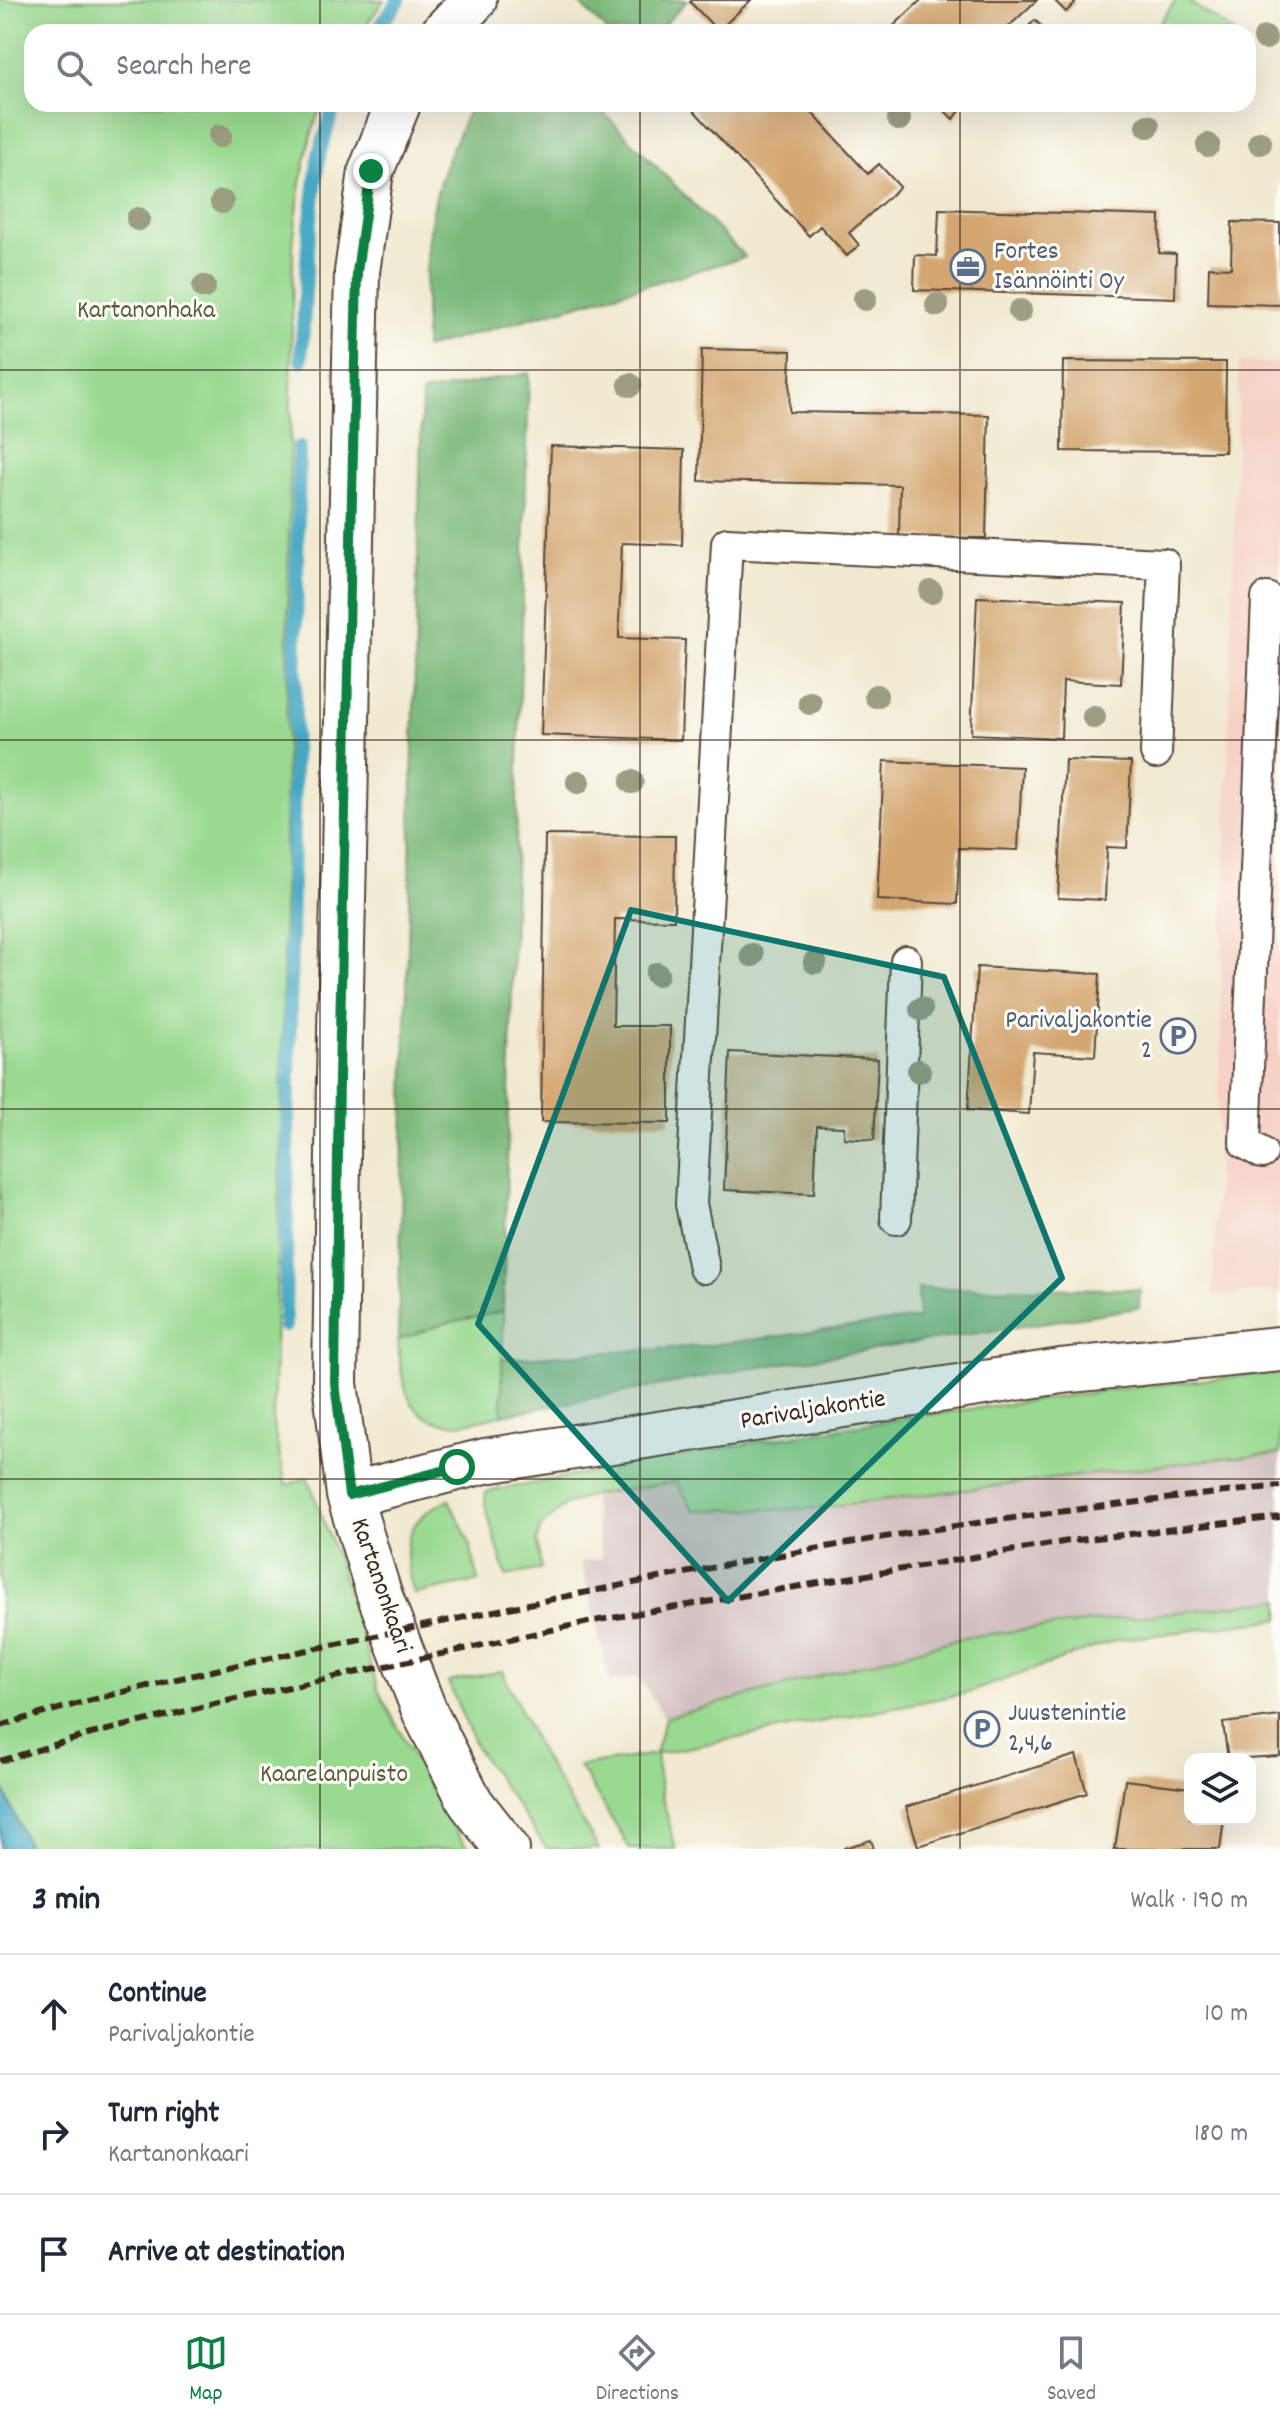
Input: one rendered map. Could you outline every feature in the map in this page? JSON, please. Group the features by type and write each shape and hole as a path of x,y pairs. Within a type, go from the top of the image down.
{"street":[{"path":"452,24 474,0"},
{"name":"Kartanonkaari","path":"395,112 371,171 357,272 339,1047 335,1383 349,1495 379,1594 426,1715 471,1803 507,1849"},
{"name":"Parivaljakontie","path":"349,1495 485,1461 1061,1371 1280,1349"}],"lane":[{"path":"704,1268 691,1204 727,543 1164,564 1156,753"},
{"path":"1262,1153 1245,1143 1272,662 1267,598"},
{"path":"896,1219 906,961"}],"highlighted area":[{"path":"631,910 944,977 1062,1278 728,1601 478,1324"}],"shaded area":[{"path":"1239,362 1280,363 1280,1291 1213,1296"},
{"path":"1280,1399 1280,1600 965,1637 665,1718 638,1676 610,1682 581,1562 602,1558 592,1495 1014,1431"}],"green space":[{"name":"Kartanonhaka","path":"0,0 384,0 367,24 24,24 24,112 319,112 306,156 293,245 281,1122 273,1424 286,1485 308,1478 379,1692 441,1808 468,1849 0,1849 4,1788 0,1780"},
{"path":"584,0 688,0 665,24 600,24 580,4"},
{"path":"1176,0 1186,0 1222,24 1158,24"},
{"path":"468,112 603,112 745,257 425,348 426,266 432,214 446,163"},
{"path":"529,373 503,1311 442,1324 398,1340 422,393"},
{"path":"918,1288 1140,1289 1139,1308 753,1368 502,1415 502,1359 703,1346 918,1318"},
{"path":"503,1311 502,1415 452,1424 423,1415 414,1406 403,1382 398,1340 442,1324"},
{"path":"1280,1372 1280,1454 1222,1458 809,1509 694,1510 676,1482 592,1495 565,1505 540,1528 537,1541 541,1569 506,1576 485,1505 486,1492 756,1442 1119,1389"},
{"path":"449,1500 469,1541 479,1581 414,1594 407,1564 409,1538 422,1516"},
{"path":"1280,1600 1280,1619 1116,1640 967,1693 656,1754 661,1793 676,1849 630,1849 579,1766 655,1754 665,1718 965,1637"},
{"path":"502,1671 541,1754 599,1849 547,1849 477,1749 448,1682"}],"water":[{"path":"0,1780 29,1849 0,1849"}],"building":[{"path":"751,0 725,24 711,24 690,2"},
{"path":"921,0 1037,0 1012,24 896,24"},
{"path":"1054,0 1072,0 1075,3 1066,12"},
{"path":"695,112 811,112 868,174 879,164 900,187 849,233 859,245 847,256 820,226 809,236"},
{"path":"946,112 959,112 953,119"},
{"path":"939,209 1160,216 1159,253 1176,254 1175,298 914,290 915,255 937,256"},
{"path":"1232,222 1280,223 1280,305 1208,303 1209,267 1231,268"},
{"path":"702,349 791,351 789,412 989,415 986,538 899,537 900,485 699,481"},
{"path":"1063,361 1226,362 1225,452 1062,451"},
{"path":"551,446 684,450 682,545 622,543 619,623 619,638 685,640 681,740 541,735"},
{"path":"977,597 1125,603 1121,684 1063,681 1061,738 971,734"},
{"path":"1065,760 1131,762 1127,848 1107,847 1105,900 1058,898"},
{"path":"884,761 1022,767 1018,850 959,848 957,904 877,900"},
{"path":"545,835 675,836 674,920 615,919 613,1026 670,1026 670,1123 541,1122"},
{"path":"977,967 1100,974 1095,1056 1033,1052 1029,1114 968,1110"},
{"path":"730,1052 878,1059 874,1140 844,1138 844,1127 817,1126 814,1194 724,1190"},
{"path":"1280,1716 1280,1756 1256,1757 1256,1753 1227,1753 1223,1723"},
{"path":"1076,1755 1087,1793 918,1846 906,1807"},
{"path":"1125,1780 1184,1787 1184,1825 1223,1825 1220,1849 1115,1849"},
{"path":"871,1840 874,1849 844,1849 844,1848"}],"waterway":[{"path":"382,24 399,0"},
{"path":"301,360 308,244 319,154 332,112"},
{"path":"285,1326 299,447"}],"railway":[{"path":"0,1726 152,1685 254,1662 713,1568 945,1528 1280,1486"},
{"path":"0,1761 91,1734 248,1696 593,1621 1069,1541 1280,1517"}],"place":[{"name":"Fortes Isännöinti Oy","path":"968,267"},
{"name":"Parivaljakontie 2","path":"1178,1036"},
{"name":"Juustenintie 2,4,6","path":"982,1729"}],"route":[{"path":"371,171 357,272 335,1383 349,1495 457,1467"}],"park label":[{"name":"Kaarelanpuisto","path":"334,1775"}]}
